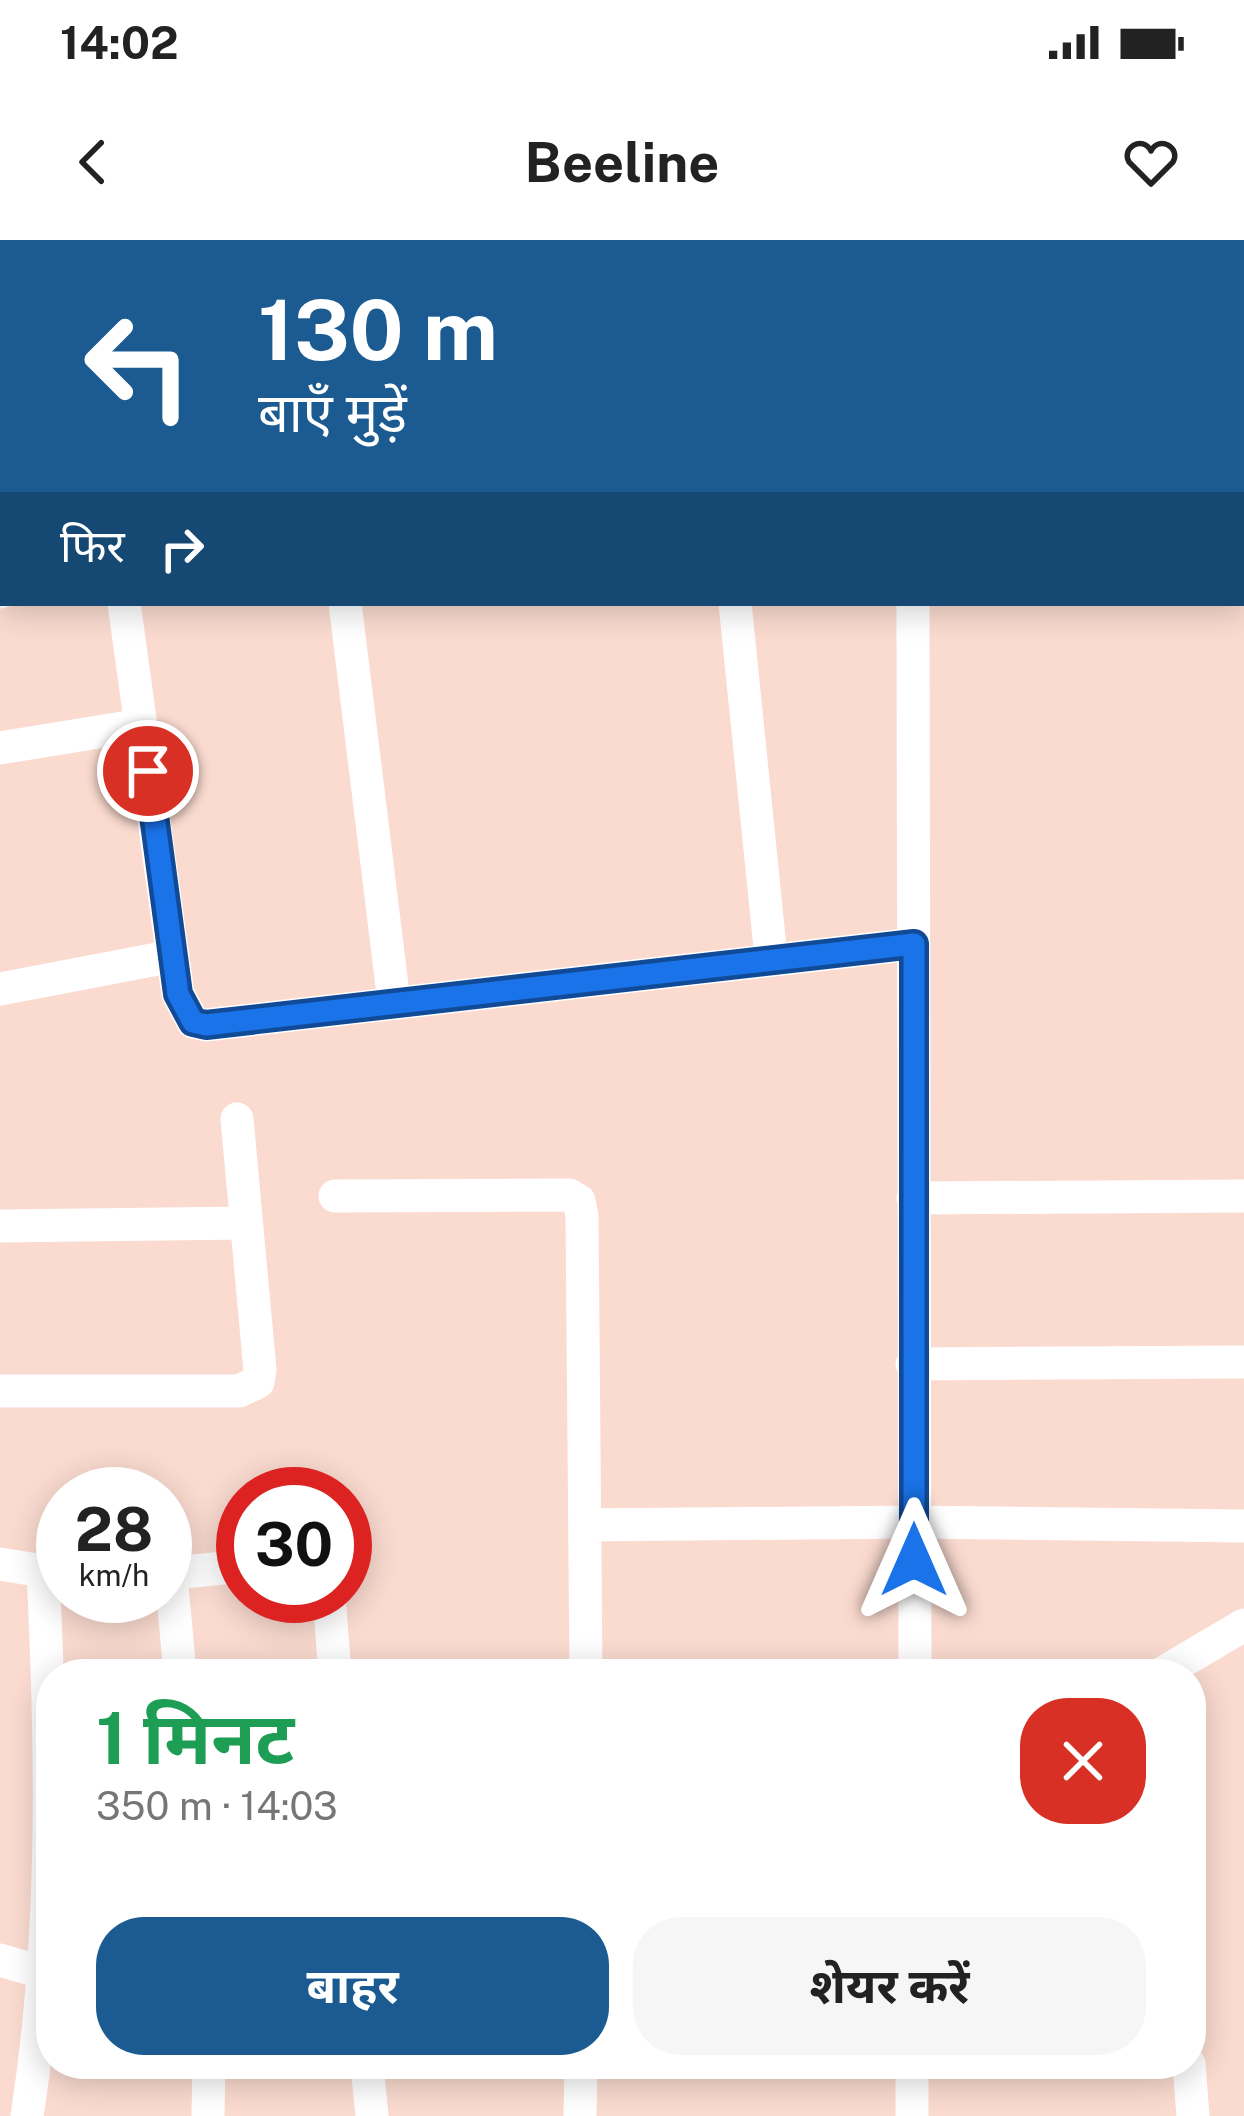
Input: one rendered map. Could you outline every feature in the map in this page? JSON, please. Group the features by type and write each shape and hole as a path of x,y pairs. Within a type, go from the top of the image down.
{"street":[{"path":"124,606 178,994 193,1022 206,1025 914,944"},
{"path":"345,606 394,1003"},
{"path":"735,606 771,957"},
{"path":"914,606 914,1659"},
{"path":"0,748 141,724"},
{"path":"0,989 173,956"},
{"path":"0,1391 239,1391 258,1382 237,1119"},
{"path":"335,1196 569,1196 579,1202 586,1659"},
{"path":"913,1198 1244,1196"},
{"path":"0,1226 246,1223"},
{"path":"912,1364 1244,1362"},
{"path":"585,1525 1244,1526"},
{"path":"0,1564 36,1570"},
{"path":"52,1623 52,1659"},
{"path":"174,1623 178,1659"},
{"path":"331,1623 334,1659"},
{"path":"1186,1659 1244,1625"},
{"path":"0,1960 36,1971"},
{"path":"27,2116 36,2023"},
{"path":"208,2116 209,2079"},
{"path":"368,2079 372,2116"},
{"path":"580,2116 581,2079"},
{"path":"912,2079 912,2116"},
{"path":"1190,2079 1193,2116"}],"route":[{"path":"148,771 178,994 193,1022 206,1025 914,944 914,1560"}]}
